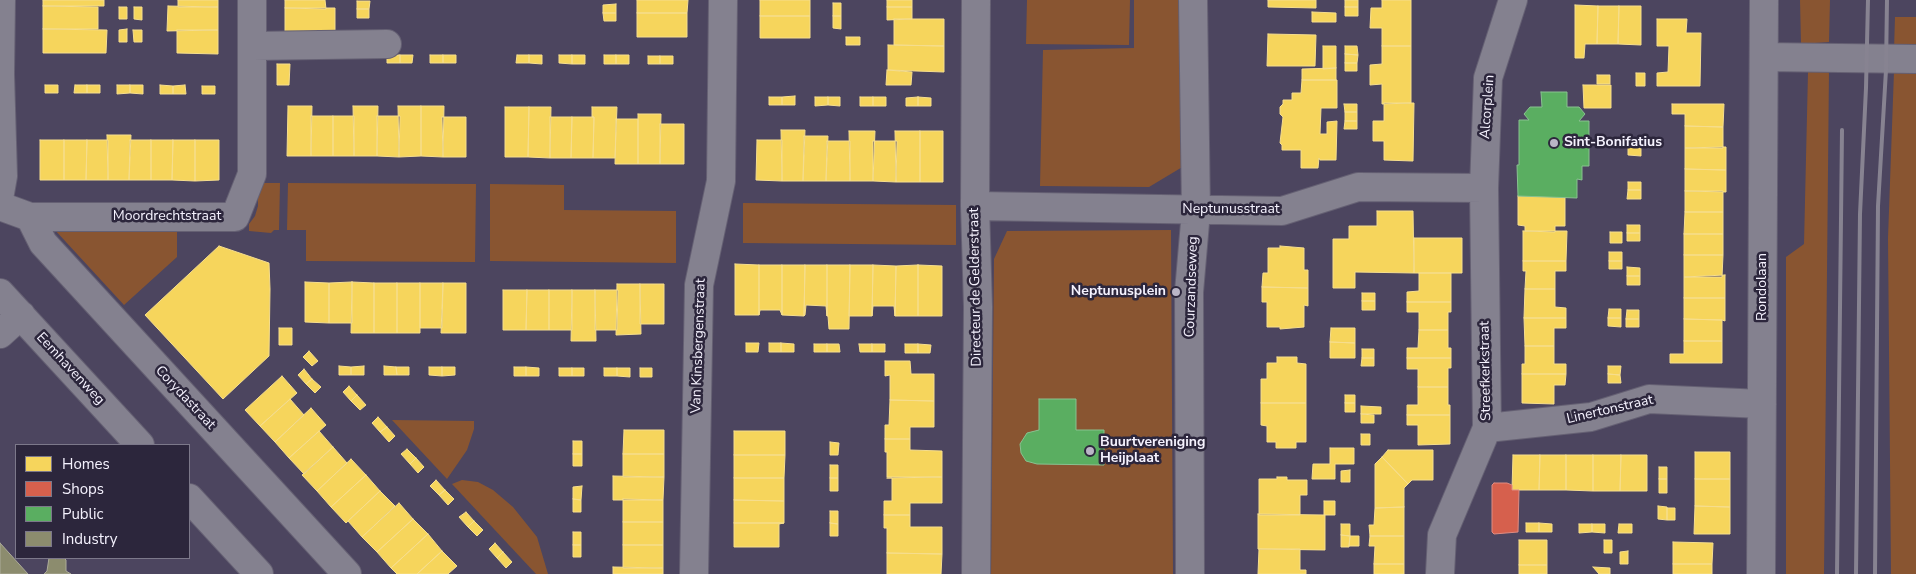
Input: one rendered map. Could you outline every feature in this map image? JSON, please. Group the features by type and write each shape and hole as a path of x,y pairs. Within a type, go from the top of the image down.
{"street":[{"path":"0,193 4,176 0,74 1,0"},
{"name":"Moordrechtstraat","path":"0,206 30,217 235,217 252,174 252,0"},
{"name":"Van Kinsbergenstraat","path":"694,574 699,285 721,181 723,0"},
{"name":"Directeur de Gelderstraat","path":"976,0 975,206 978,307 976,574"},
{"name":"Courzandseweg","path":"1190,574 1189,292 1196,211 1194,0"},
{"name":"Alcorplein","path":"1484,188 1488,78 1513,0"},
{"name":"Rondolaan","path":"1762,574 1764,0"},
{"path":"253,46 387,44"},
{"path":"1764,57 1916,59"},
{"name":"Neptunusstraat","path":"975,206 1282,211 1358,187 1484,188"},
{"name":"Streefkerkstraat","path":"1440,574 1440,549 1444,527 1487,428 1484,188"},
{"name":"Corydastraat","path":"30,217 43,243 348,574"},
{"name":"Eemhavenweg","path":"0,293 139,444"},
{"path":"0,334 21,315"},
{"name":"Linertonstraat","path":"1487,428 1582,419 1649,399 1762,404"},
{"path":"190,499 259,574"}],"shaded area":[{"path":"1027,0 1130,0 1129,45 1026,44"},
{"path":"1134,0 1183,0 1184,166 1149,187 1040,186 1043,50 1134,48"},
{"path":"1800,0 1830,0 1829,42 1801,44"},
{"path":"1895,17 1916,17 1916,51 1894,50"},
{"path":"1829,70 1824,574 1786,574 1786,257 1804,244 1808,72"},
{"path":"1894,71 1916,71 1916,574 1891,574 1888,238"},
{"path":"258,183 280,183 279,230 274,230 271,233 249,231 249,224 255,216 258,206"},
{"path":"288,183 476,184 475,262 306,261 306,230 287,230"},
{"path":"490,184 564,185 564,210 676,211 676,263 490,261"},
{"path":"743,203 956,205 956,245 743,243"},
{"path":"54,229 173,229 174,232 177,232 177,257 124,305"},
{"path":"1171,230 1173,574 991,574 994,259 1007,231"},
{"path":"392,420 474,421 474,429 467,450 447,479"},
{"path":"462,480 478,482 493,490 513,507 537,537 548,574 536,574 452,484"}],"building: Homes":[{"path":"43,0 104,0 104,6 43,6"},
{"path":"178,0 218,0 218,7 178,7"},
{"path":"285,0 325,0 326,9 285,8"},
{"path":"637,0 688,0 687,13 637,13"},
{"path":"760,0 810,0 810,16 760,16"},
{"path":"887,0 912,0 912,7 887,7"},
{"path":"1268,0 1316,0 1316,8 1268,7"},
{"path":"1345,0 1358,0 1358,7 1345,7"},
{"path":"1382,0 1411,0 1411,46 1382,46 1382,28 1370,28 1371,8 1382,8"},
{"path":"357,1 370,1 369,9 357,9"},
{"path":"833,3 841,3 841,16 833,16"},
{"path":"616,4 616,13 603,13 603,5"},
{"path":"1575,5 1598,6 1597,44 1585,44 1584,58 1575,58"},
{"path":"43,6 98,7 98,29 43,29"},
{"path":"168,6 218,7 218,30 167,31"},
{"path":"1598,6 1619,6 1618,44 1597,44"},
{"path":"1619,6 1641,6 1641,45 1618,44"},
{"path":"119,7 127,7 127,19 119,19"},
{"path":"134,7 142,7 142,20 134,19"},
{"path":"887,7 912,7 912,19 887,20"},
{"path":"1345,7 1358,7 1358,16 1345,16"},
{"path":"285,8 335,8 335,33 285,33"},
{"path":"357,9 369,9 369,18 357,18"},
{"path":"1312,12 1336,13 1336,22 1312,22"},
{"path":"603,13 616,13 616,21 604,21"},
{"path":"637,13 687,13 687,37 637,37"},
{"path":"760,16 810,16 810,38 760,38"},
{"path":"833,16 841,16 841,29 833,28"},
{"path":"894,19 944,19 944,46 894,45"},
{"path":"1657,19 1687,19 1686,33 1701,33 1700,86 1657,86 1657,73 1668,72 1669,46 1657,46"},
{"path":"43,29 107,30 106,53 43,53"},
{"path":"127,29 127,42 119,42 119,30"},
{"path":"133,30 142,30 142,42 134,42"},
{"path":"177,30 218,30 218,54 177,53"},
{"path":"1268,34 1316,35 1315,66 1267,66"},
{"path":"846,37 860,37 860,45 846,45"},
{"path":"888,45 944,46 944,72 888,70"},
{"path":"1323,46 1336,46 1336,68 1323,69"},
{"path":"1345,46 1357,46 1358,55 1345,54"},
{"path":"1382,46 1411,46 1411,103 1382,104 1382,84 1370,85 1370,65 1382,64"},
{"path":"1345,54 1358,55 1357,63 1345,63"},
{"path":"387,55 400,55 400,63 387,63"},
{"path":"400,55 413,55 412,63 400,63"},
{"path":"430,55 443,55 443,63 430,63"},
{"path":"443,55 456,55 456,63 443,63"},
{"path":"517,55 529,55 529,63 516,63"},
{"path":"529,55 542,55 542,64 529,63"},
{"path":"559,55 572,55 572,64 559,63"},
{"path":"572,55 585,55 585,64 572,64"},
{"path":"604,55 616,55 616,64 604,64"},
{"path":"616,55 629,55 629,64 616,64"},
{"path":"648,56 660,56 660,64 648,64"},
{"path":"660,56 673,56 673,64 660,64"},
{"path":"1345,63 1357,63 1357,71 1345,71"},
{"path":"277,64 290,64 289,85 277,85"},
{"path":"1336,68 1336,80 1302,80 1302,69"},
{"path":"887,70 912,72 911,85 886,85"},
{"path":"1636,73 1645,73 1645,86 1636,86"},
{"path":"1597,75 1610,75 1610,84 1597,84"},
{"path":"1302,80 1337,80 1337,108 1321,108 1320,134 1327,134 1327,122 1337,121 1336,160 1320,160 1319,158 1318,168 1301,168 1301,150 1282,150 1280,143 1283,117 1280,114 1280,107 1283,104 1283,100 1292,100 1292,93 1301,93"},
{"path":"45,85 58,85 58,93 45,93"},
{"path":"75,85 87,85 87,93 74,93"},
{"path":"87,85 100,85 100,93 87,93"},
{"path":"117,85 130,85 130,93 117,94"},
{"path":"130,85 143,85 143,94 130,93"},
{"path":"160,85 173,86 173,94 160,94"},
{"path":"185,85 186,94 173,94 173,86"},
{"path":"1583,85 1611,85 1611,108 1584,108"},
{"path":"202,86 215,86 215,94 202,94"},
{"path":"795,96 795,105 782,105 782,97"},
{"path":"769,97 782,97 782,105 769,105"},
{"path":"815,97 828,97 828,105 815,106"},
{"path":"828,97 840,97 840,106 828,105"},
{"path":"860,97 873,97 873,106 860,106"},
{"path":"873,97 886,97 886,106 873,106"},
{"path":"918,97 931,98 931,106 918,106"},
{"path":"918,97 918,106 906,106 906,98"},
{"path":"1384,103 1414,103 1413,161 1384,160 1384,141 1373,141 1373,121 1384,121"},
{"path":"1344,104 1357,104 1357,112 1345,112"},
{"path":"1672,104 1724,104 1723,127 1685,126 1685,114 1672,114"},
{"path":"288,106 312,106 311,156 287,156"},
{"path":"353,106 378,106 377,156 354,156"},
{"path":"398,106 421,106 421,156 399,157"},
{"path":"421,106 444,106 443,157 421,156"},
{"path":"505,107 529,107 528,157 505,157"},
{"path":"529,107 551,107 550,158 528,157"},
{"path":"592,107 617,107 615,158 593,158 594,117 592,117"},
{"path":"1345,112 1357,112 1357,121 1345,121"},
{"path":"638,114 661,114 660,164 638,164"},
{"path":"311,116 333,116 333,156 311,156"},
{"path":"333,116 354,116 354,156 333,156"},
{"path":"377,116 400,116 399,157 377,156"},
{"path":"442,117 466,117 466,157 443,157"},
{"path":"550,117 572,117 571,158 550,158"},
{"path":"572,117 594,117 593,158 571,158"},
{"path":"616,119 638,119 638,164 615,164"},
{"path":"1345,121 1357,121 1357,129 1344,129"},
{"path":"660,124 684,124 684,164 660,164"},
{"path":"1685,126 1723,127 1723,148 1685,148"},
{"path":"781,130 805,130 803,181 782,181"},
{"path":"849,131 875,131 873,181 850,181"},
{"path":"895,131 920,131 920,182 896,182"},
{"path":"920,131 943,131 943,182 920,182"},
{"path":"107,135 131,135 129,180 108,180"},
{"path":"804,136 828,136 826,181 803,181"},
{"path":"1628,139 1641,139 1641,148 1628,147"},
{"path":"40,140 64,140 64,180 40,180"},
{"path":"64,140 87,140 86,180 64,180"},
{"path":"87,140 108,140 108,180 86,180"},
{"path":"130,140 151,140 151,180 129,180"},
{"path":"151,140 173,140 172,180 151,180"},
{"path":"173,140 195,140 195,181 172,180"},
{"path":"195,140 219,140 219,180 195,181"},
{"path":"757,140 782,140 782,181 756,180"},
{"path":"827,141 850,141 850,181 826,181"},
{"path":"873,141 897,141 896,182 873,181"},
{"path":"1628,147 1641,148 1641,156 1628,155"},
{"path":"1726,147 1726,170 1685,169 1685,148"},
{"path":"1685,169 1726,170 1726,192 1685,191"},
{"path":"1628,182 1641,182 1641,190 1628,190"},
{"path":"1628,190 1641,190 1641,199 1627,199"},
{"path":"1685,191 1723,191 1723,212 1685,212"},
{"path":"1518,196 1565,197 1565,226 1555,226 1555,232 1525,231 1525,226 1518,225"},
{"path":"1377,211 1413,211 1414,273 1355,272 1355,288 1333,288 1333,239 1349,239 1349,226 1377,226"},
{"path":"1685,212 1723,212 1723,234 1684,234"},
{"path":"1627,225 1640,225 1640,233 1627,233"},
{"path":"1523,231 1567,231 1566,261 1523,261"},
{"path":"1610,232 1622,232 1622,243 1610,243"},
{"path":"1627,233 1640,233 1640,241 1627,241"},
{"path":"1684,234 1723,234 1723,255 1684,255"},
{"path":"1414,238 1462,238 1462,273 1414,273"},
{"path":"219,246 269,263 270,289 269,356 223,399 145,315"},
{"path":"1280,246 1304,248 1304,270 1308,270 1308,288 1262,287 1263,273 1268,273 1268,248 1280,248"},
{"path":"1609,252 1622,252 1622,261 1609,261"},
{"path":"1684,255 1723,255 1722,277 1684,277"},
{"path":"1523,261 1566,261 1566,271 1555,271 1555,289 1525,289 1526,271 1523,271"},
{"path":"1609,261 1622,261 1622,269 1609,269"},
{"path":"735,264 759,265 759,315 735,315"},
{"path":"759,265 782,265 782,315 780,310 760,310 759,315"},
{"path":"782,265 805,265 804,316 782,315"},
{"path":"805,265 827,265 827,316 826,306 806,305 804,316"},
{"path":"827,265 850,265 849,329 829,329 827,316"},
{"path":"850,265 873,265 872,316 849,316"},
{"path":"873,265 896,266 895,316 894,306 873,306 872,316"},
{"path":"918,265 918,316 895,316 896,266"},
{"path":"918,265 942,266 942,316 918,316"},
{"path":"1627,267 1640,268 1640,276 1627,276"},
{"path":"1419,273 1451,273 1451,302 1407,302 1407,292 1419,291"},
{"path":"1725,275 1725,298 1684,298 1684,277"},
{"path":"1627,276 1640,276 1640,285 1627,285"},
{"path":"305,282 329,283 329,323 305,322"},
{"path":"352,282 374,283 374,333 351,333"},
{"path":"352,282 352,323 329,323 329,283"},
{"path":"374,283 397,283 397,333 374,333"},
{"path":"397,283 420,283 420,333 397,333"},
{"path":"420,283 443,283 442,328 420,328"},
{"path":"443,283 466,283 466,333 441,333"},
{"path":"617,284 640,284 641,334 616,335"},
{"path":"640,284 664,284 664,324 640,324"},
{"path":"1262,287 1308,288 1308,306 1304,305 1304,327 1280,329 1280,327 1267,327 1267,302 1262,302"},
{"path":"1525,289 1555,289 1555,307 1566,308 1566,318 1524,318"},
{"path":"503,290 527,290 526,330 503,330"},
{"path":"527,290 549,290 549,330 526,330"},
{"path":"549,290 572,290 572,330 549,330"},
{"path":"572,290 595,290 596,341 571,341"},
{"path":"595,290 618,290 617,330 595,330"},
{"path":"1362,293 1375,293 1375,301 1362,301"},
{"path":"1684,298 1725,298 1725,321 1684,319"},
{"path":"1362,301 1375,301 1375,310 1362,310"},
{"path":"1407,302 1451,302 1451,312 1448,312 1448,330 1419,330 1419,312 1407,312"},
{"path":"1609,309 1621,309 1621,318 1608,318"},
{"path":"1627,310 1639,310 1639,319 1626,319"},
{"path":"1524,318 1566,318 1566,328 1554,328 1554,346 1525,346"},
{"path":"1608,318 1621,318 1621,327 1608,326"},
{"path":"1626,319 1639,319 1639,327 1626,327"},
{"path":"1684,319 1722,320 1722,341 1684,341"},
{"path":"279,328 292,328 292,345 279,345"},
{"path":"1331,328 1355,328 1355,343 1330,342"},
{"path":"1419,330 1448,330 1448,348 1451,348 1451,358 1407,358 1407,348 1418,348"},
{"path":"1684,341 1722,341 1722,363 1670,363 1670,354 1684,354"},
{"path":"1330,342 1355,343 1355,358 1330,358"},
{"path":"746,343 759,343 758,352 746,352"},
{"path":"769,343 781,343 781,352 769,352"},
{"path":"781,343 794,344 794,352 781,352"},
{"path":"814,344 827,344 827,352 814,352"},
{"path":"827,344 839,344 840,352 827,352"},
{"path":"859,344 872,344 872,352 860,352"},
{"path":"872,344 885,344 885,352 872,352"},
{"path":"905,344 918,344 918,353 905,353"},
{"path":"918,344 931,345 930,353 918,353"},
{"path":"1525,346 1554,346 1554,364 1566,364 1566,374 1522,374 1522,364 1525,364"},
{"path":"1362,349 1374,349 1374,358 1362,358"},
{"path":"309,351 318,361 312,366 303,357"},
{"path":"1277,357 1297,357 1297,363 1306,364 1306,403 1261,403 1261,379 1267,379 1267,363 1277,363"},
{"path":"1362,358 1374,358 1374,366 1361,366"},
{"path":"1407,358 1451,358 1451,368 1448,368 1448,387 1418,387 1418,369 1407,369"},
{"path":"885,361 910,361 911,374 934,374 934,401 890,400 890,375 885,376"},
{"path":"339,366 351,367 351,375 339,375"},
{"path":"364,366 364,375 351,375 351,367"},
{"path":"384,366 396,367 397,375 384,375"},
{"path":"1608,366 1621,366 1620,375 1608,374"},
{"path":"396,367 409,367 409,375 397,375"},
{"path":"429,367 442,367 442,376 429,375"},
{"path":"442,367 455,367 455,375 442,376"},
{"path":"514,367 526,367 526,376 514,376"},
{"path":"526,367 539,368 539,376 526,376"},
{"path":"559,368 572,368 572,376 559,376"},
{"path":"572,368 584,368 584,376 572,376"},
{"path":"604,368 617,368 617,376 604,376"},
{"path":"617,368 630,368 630,377 617,376"},
{"path":"640,368 652,368 652,377 640,377"},
{"path":"304,369 312,379 306,384 298,375"},
{"path":"1522,374 1566,374 1565,385 1554,385 1554,404 1522,403"},
{"path":"1608,374 1620,375 1621,383 1608,383"},
{"path":"282,376 297,393 260,426 245,410"},
{"path":"312,379 321,387 315,393 306,384"},
{"path":"349,386 357,395 351,401 343,392"},
{"path":"1418,387 1448,387 1450,415 1407,415 1407,405 1418,405"},
{"path":"357,395 366,405 360,410 351,401"},
{"path":"1345,395 1355,395 1355,403 1345,403"},
{"path":"290,399 304,415 275,442 260,426"},
{"path":"890,400 934,401 934,427 910,427 910,439 885,439 885,425 889,425"},
{"path":"1261,403 1306,403 1306,442 1296,442 1296,448 1276,448 1276,442 1267,442 1267,426 1261,425"},
{"path":"1345,403 1355,403 1355,412 1345,412"},
{"path":"1361,406 1381,407 1381,414 1361,414"},
{"path":"311,408 326,425 289,458 275,442"},
{"path":"1361,414 1374,415 1374,423 1361,423"},
{"path":"1407,415 1450,415 1450,444 1418,445 1418,425 1407,425"},
{"path":"378,417 387,427 380,432 372,423"},
{"path":"387,427 395,436 389,442 380,432"},
{"path":"624,430 664,430 664,454 623,454"},
{"path":"319,431 333,447 304,474 289,458"},
{"path":"734,431 785,431 785,455 734,455"},
{"path":"1361,434 1370,434 1370,445 1361,445"},
{"path":"885,439 910,439 910,450 942,451 942,477 887,477"},
{"path":"573,441 582,441 582,454 573,454"},
{"path":"830,442 839,443 838,455 830,455"},
{"path":"333,447 347,463 317,491 302,475"},
{"path":"1330,448 1354,448 1354,464 1335,464 1335,479 1312,479 1313,464 1330,464"},
{"path":"407,449 416,458 410,464 401,454"},
{"path":"1388,450 1433,450 1433,480 1412,480 1408,484 1382,457"},
{"path":"1695,452 1730,452 1730,479 1695,479"},
{"path":"573,454 582,454 582,466 573,466"},
{"path":"623,454 664,454 664,477 623,477"},
{"path":"734,455 785,455 784,478 734,478"},
{"path":"1513,455 1540,455 1539,490 1512,490"},
{"path":"1540,455 1566,455 1566,490 1539,490"},
{"path":"1566,455 1593,455 1593,491 1566,490"},
{"path":"1593,455 1621,455 1620,491 1593,491"},
{"path":"1621,455 1647,455 1647,491 1620,491"},
{"path":"1382,457 1408,484 1404,488 1404,507 1375,508 1375,464"},
{"path":"416,458 424,467 418,473 410,464"},
{"path":"351,459 366,475 331,507 317,491"},
{"path":"830,465 838,465 838,478 830,478"},
{"path":"1659,467 1667,467 1667,479 1659,479"},
{"path":"1350,470 1350,482 1341,482 1341,471"},
{"path":"366,475 380,491 346,523 331,507"},
{"path":"613,476 664,477 663,500 613,500"},
{"path":"942,477 942,503 910,503 910,515 884,515 884,501 892,501 892,478 887,478"},
{"path":"1277,477 1287,477 1287,480 1307,480 1307,495 1300,495 1300,515 1259,515 1259,479 1277,479"},
{"path":"734,478 784,478 784,501 734,500"},
{"path":"830,478 838,478 838,491 830,491"},
{"path":"1659,479 1667,479 1667,493 1659,493"},
{"path":"1695,479 1730,479 1730,507 1695,506"},
{"path":"436,480 445,490 439,495 430,486"},
{"path":"582,486 581,500 573,499 573,487"},
{"path":"445,490 454,499 448,505 439,495"},
{"path":"380,491 395,506 362,537 348,521"},
{"path":"573,499 581,500 581,512 573,512"},
{"path":"623,499 663,500 663,522 623,522"},
{"path":"734,500 784,501 784,523 734,523"},
{"path":"1324,501 1335,501 1335,515 1324,515"},
{"path":"399,503 413,519 377,552 362,537"},
{"path":"1658,506 1667,507 1667,520 1658,519"},
{"path":"1695,506 1730,507 1730,534 1694,534"},
{"path":"1404,507 1404,536 1370,536 1369,525 1374,525 1375,508"},
{"path":"1667,508 1675,508 1675,520 1667,520"},
{"path":"830,511 838,511 838,524 830,523"},
{"path":"466,512 474,521 468,527 459,517"},
{"path":"1258,514 1325,515 1325,550 1258,549"},
{"path":"884,515 910,515 910,527 942,527 942,554 887,553 887,528 884,528"},
{"path":"413,519 428,534 391,568 377,552"},
{"path":"474,521 483,530 477,536 468,527"},
{"path":"623,522 663,522 663,545 623,545"},
{"path":"734,523 784,523 779,524 779,547 734,547"},
{"path":"830,523 838,524 838,536 830,536"},
{"path":"1526,523 1539,523 1539,532 1526,532"},
{"path":"1539,523 1552,524 1552,532 1539,532"},
{"path":"1341,524 1350,524 1350,536 1341,535"},
{"path":"1579,524 1592,524 1592,532 1579,533"},
{"path":"1592,524 1605,524 1605,533 1592,532"},
{"path":"1619,524 1632,524 1632,533 1618,533"},
{"path":"573,532 581,532 581,545 573,545"},
{"path":"428,534 442,551 417,574 397,574 391,568"},
{"path":"1341,535 1350,536 1349,547 1341,547"},
{"path":"1350,536 1359,536 1359,546 1349,546"},
{"path":"1370,536 1404,536 1404,564 1374,564 1375,546 1369,546"},
{"path":"1519,540 1547,540 1547,565 1519,565"},
{"path":"1604,540 1612,540 1612,553 1604,553"},
{"path":"1673,542 1713,543 1712,564 1673,564"},
{"path":"495,543 503,552 497,558 489,549"},
{"path":"573,545 581,545 581,557 573,557"},
{"path":"623,545 663,545 663,568 623,568"},
{"path":"1259,549 1300,549 1300,570 1306,570 1306,574 1258,574"},
{"path":"442,551 457,566 448,574 417,574"},
{"path":"1628,551 1628,564 1620,564 1620,552"},
{"path":"503,552 512,562 506,568 497,558"},
{"path":"887,553 942,554 941,574 887,574"},
{"path":"1374,564 1404,564 1404,574 1374,574"},
{"path":"1673,564 1712,564 1712,574 1673,574"},
{"path":"1519,565 1547,565 1547,574 1519,574"},
{"path":"613,567 663,568 663,574 613,574"},
{"path":"1593,567 1610,568 1610,574 1599,574"}],"building: Shops":[{"path":"1494,483 1507,483 1512,485 1512,490 1519,490 1518,532 1494,534 1492,532 1492,485"}],"building: Public":[{"name":"Sint-Bonifatius","path":"1541,92 1567,92 1567,107 1579,107 1585,114 1579,121 1589,121 1589,166 1582,166 1582,180 1577,179 1577,198 1518,196 1519,120 1529,120 1524,114 1530,107 1542,107"},
{"path":"1039,399 1076,399 1076,430 1104,430 1104,465 1037,464 1026,461 1021,453 1020,444 1027,433 1039,430"}],"building: Industry":[{"path":"0,543 28,574 0,574"},
{"path":"49,559 65,559 66,571 71,574 44,574 47,571"}],"railway":[{"path":"1856,574 1860,214 1868,0"},
{"path":"1875,574 1878,206 1886,70 1887,0"},
{"path":"1837,574 1842,130"}],"place":[{"name":"Sint-Bonifatius","path":"1554,143"},
{"name":"Neptunusplein","path":"1176,292"},
{"name":"Buurtvereniging Heijplaat","path":"1090,451"}]}
